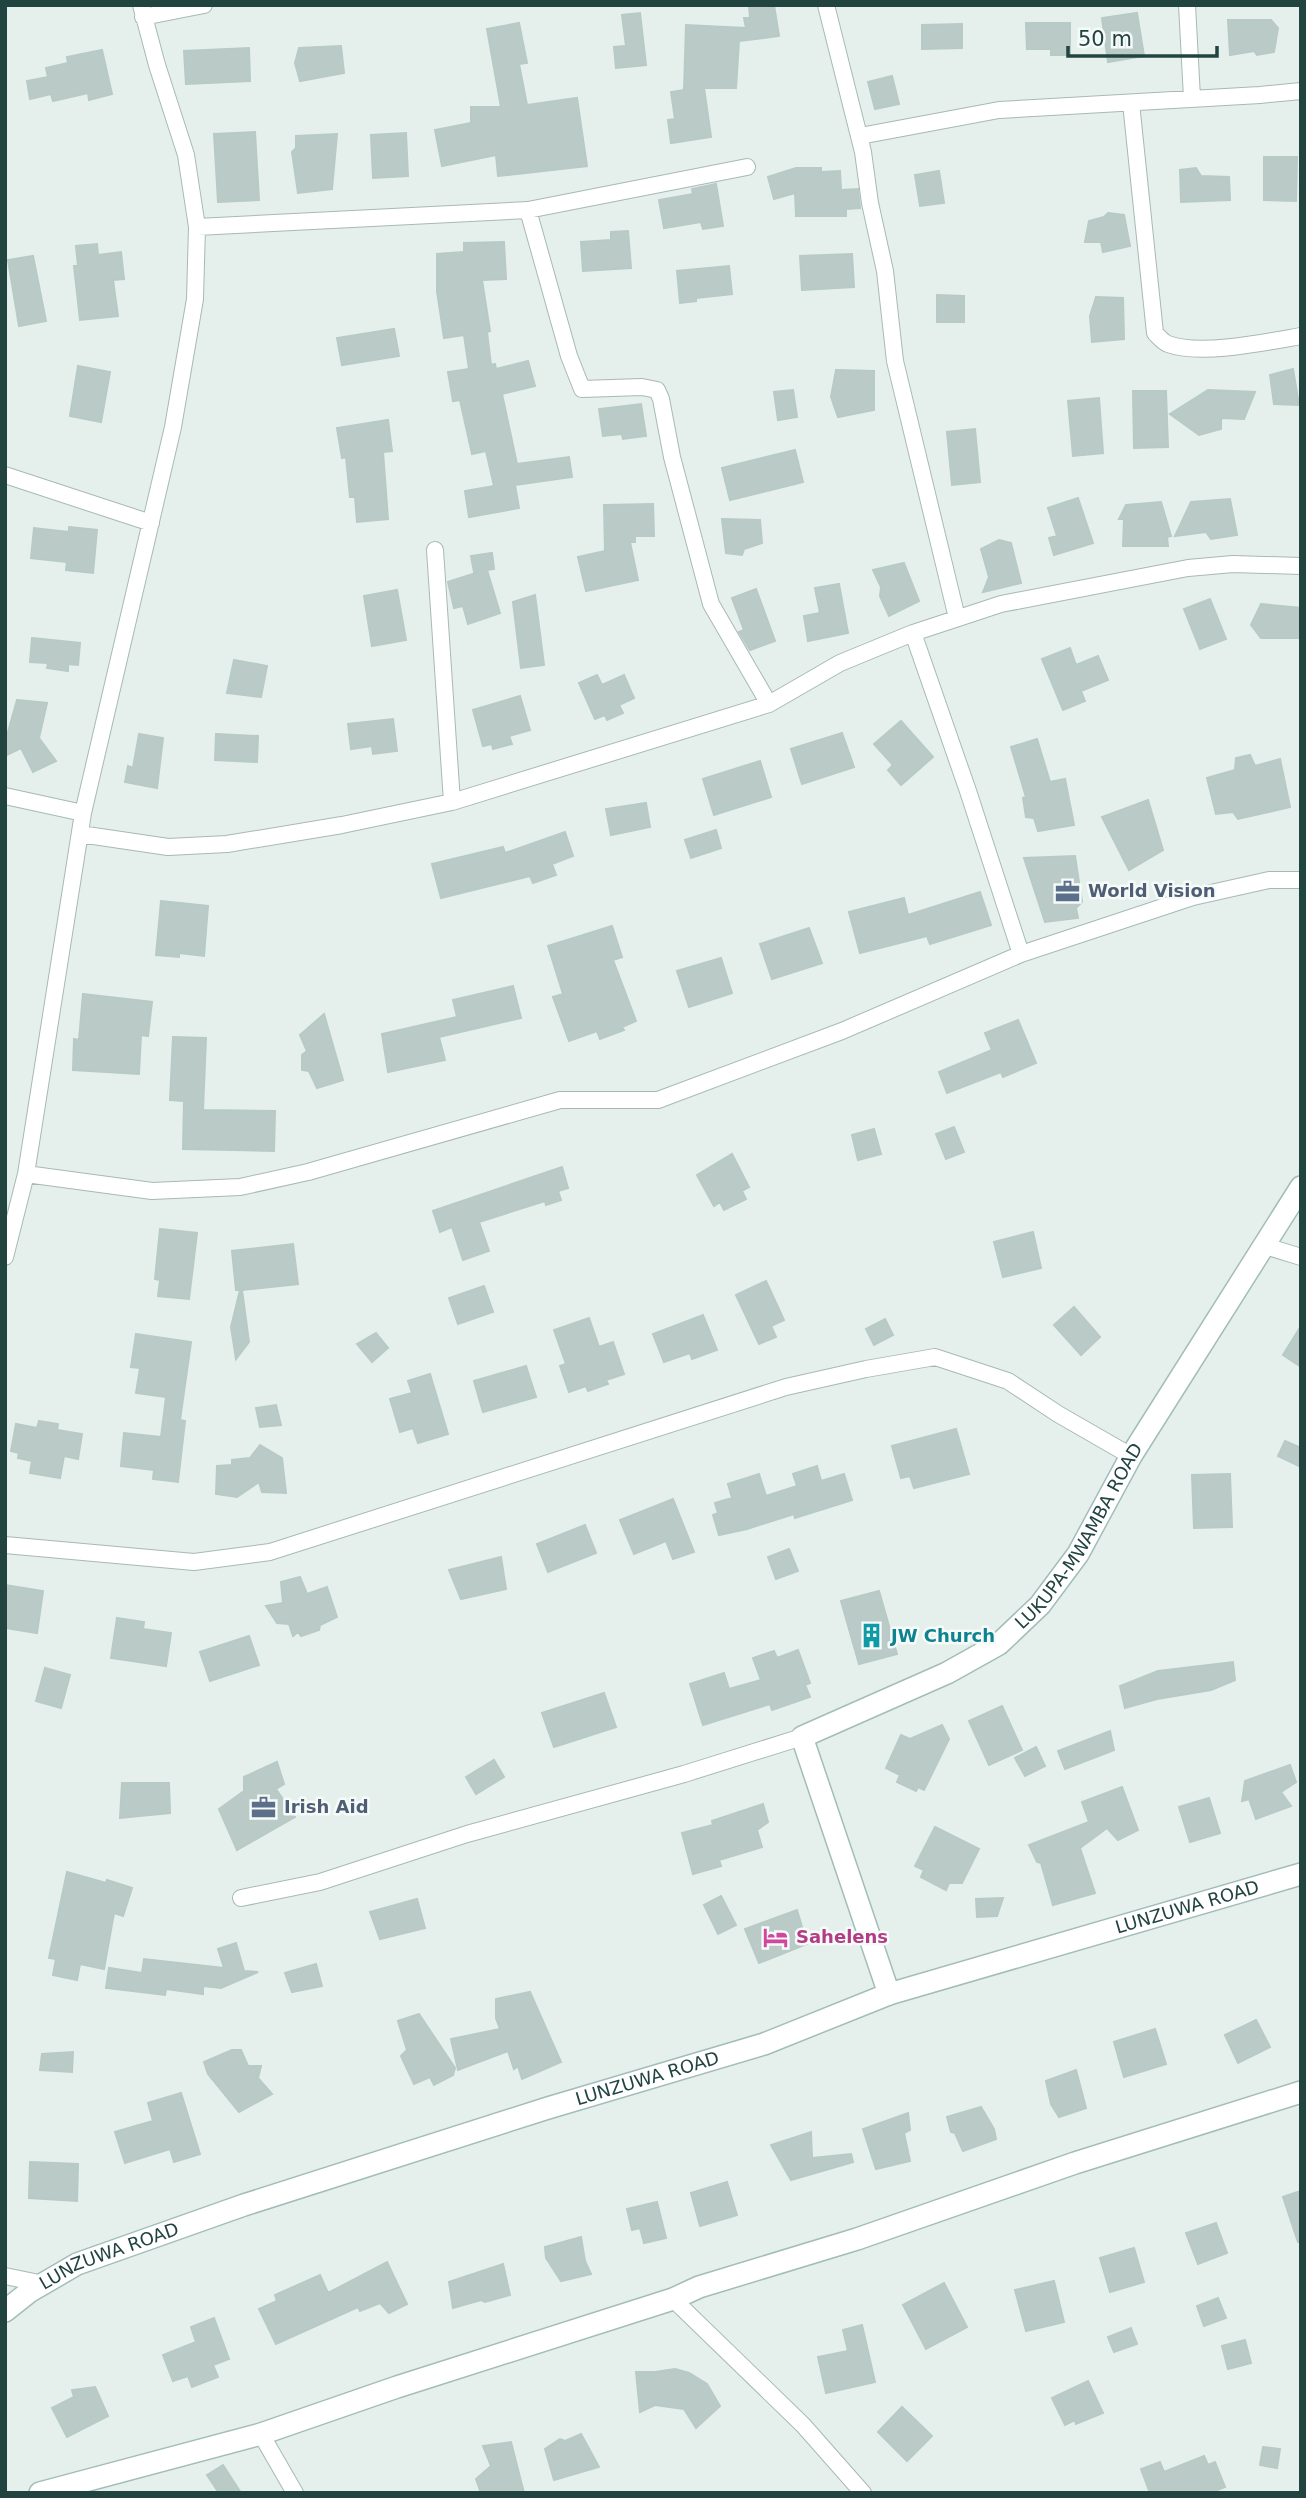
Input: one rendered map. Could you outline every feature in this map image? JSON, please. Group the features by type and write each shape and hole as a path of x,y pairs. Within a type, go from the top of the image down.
{"street":[{"path":"5,1257 26,1174 83,813 173,427 195,299 197,227 186,155 142,11 204,5"},
{"path":"826,5 860,136 870,203 885,271 895,360 957,618"},
{"path":"1187,5 1192,98"},
{"path":"860,136 999,110 1301,91"},
{"path":"1131,103 1155,333 1165,343 1199,348 1261,343 1301,336"},
{"path":"197,227 528,210 747,167"},
{"path":"528,210 569,356 582,389 642,387 657,390 710,604 769,704"},
{"path":"5,475 151,523"},
{"path":"435,550 452,802"},
{"path":"80,834 168,847 227,844 342,825 452,802 769,704 840,663 913,633 1001,604 1188,568 1233,564 1301,566"},
{"path":"913,633 1021,954"},
{"path":"5,796 83,813"},
{"path":"26,1174 152,1191 240,1187 321,1169 561,1100 658,1100 842,1031 1021,954 1192,897 1269,880 1301,880"},
{"name":"LUKUPA-MWAMBA ROAD","path":"802,1737 947,1673 999,1644 1040,1605 1078,1554 1131,1456 1301,1187"},
{"path":"1262,1245 1301,1257"},
{"path":"5,1545 194,1562 270,1552 786,1387 935,1357 1008,1381 1058,1415 1131,1456"},
{"path":"241,1898 320,1882 467,1834 802,1737 889,1994"},
{"name":"LUNZUWA ROAD","path":"5,2311 77,2264 244,2206 548,2108 764,2044 889,1994 1301,1874"},
{"path":"40,2493 261,2434 397,2387 673,2299 699,2287 857,2239 1075,2163 1301,2092"},
{"path":"5,2276 44,2284"},
{"path":"673,2299 803,2425 863,2493"},
{"path":"261,2434 295,2493"}],"building":[{"path":"749,5 774,5 779,36 739,41 736,88 704,88 711,137 671,143 668,120 675,119 671,92 684,90 686,25 746,28 744,18 750,18"},
{"path":"640,13 646,65 616,68 614,47 626,46 622,15"},
{"path":"1137,13 1144,56 1108,62 1102,18"},
{"path":"1228,20 1271,20 1278,28 1274,52 1257,55 1254,51 1230,55"},
{"path":"519,23 527,63 519,64 527,105 577,98 587,166 498,176 496,155 442,166 435,130 471,123 471,107 501,107 487,29"},
{"path":"1026,23 1070,23 1070,55 1051,55 1051,49 1027,49"},
{"path":"962,24 962,48 922,49 922,25"},
{"path":"341,46 344,73 300,81 295,63 299,48"},
{"path":"249,48 250,81 186,84 184,51"},
{"path":"102,50 112,94 89,100 88,93 53,101 51,94 30,99 27,81 48,77 46,68 68,63 67,57"},
{"path":"892,76 899,104 875,109 868,82"},
{"path":"255,132 259,200 218,202 214,134"},
{"path":"406,133 408,176 373,178 371,135"},
{"path":"337,134 332,189 298,193 292,152 296,148 296,136"},
{"path":"1264,157 1297,157 1296,201 1264,200"},
{"path":"796,168 821,168 821,172 840,171 841,190 858,189 860,208 846,209 846,216 796,216 795,193 774,199 768,177"},
{"path":"1196,168 1201,176 1229,177 1230,200 1181,202 1180,170"},
{"path":"939,171 944,203 920,206 915,175"},
{"path":"716,184 723,226 703,229 701,222 664,228 659,200 693,194 692,189"},
{"path":"1108,213 1124,215 1130,246 1103,252 1101,242 1085,242 1089,221 1104,217"},
{"path":"628,231 631,268 583,271 581,242 611,240 611,232"},
{"path":"504,242 506,279 482,280 490,331 487,332 491,365 495,364 496,369 528,361 535,386 502,394 517,464 569,457 572,477 515,485 519,508 469,517 465,491 494,486 486,451 472,454 460,400 453,401 448,372 469,369 464,335 444,338 437,291 437,254 464,252 464,243"},
{"path":"97,244 98,255 121,252 124,279 113,280 118,316 80,320 74,266 78,266 76,246"},
{"path":"852,254 854,287 802,290 800,256"},
{"path":"33,256 46,321 19,326 8,260"},
{"path":"729,266 732,294 696,298 696,301 680,303 677,271"},
{"path":"937,295 964,296 964,322 937,322"},
{"path":"1096,297 1123,298 1124,339 1092,342 1090,316"},
{"path":"394,329 399,356 342,365 337,338"},
{"path":"78,366 110,372 101,422 70,416"},
{"path":"1293,369 1299,405 1274,404 1270,375"},
{"path":"836,370 874,371 874,410 838,417 831,397"},
{"path":"793,390 797,417 778,420 774,392"},
{"path":"1208,390 1255,392 1244,419 1221,418 1221,429 1199,435 1170,414"},
{"path":"1133,391 1166,391 1168,447 1134,448"},
{"path":"1099,398 1103,453 1073,456 1068,401"},
{"path":"641,404 646,436 623,439 622,434 603,436 599,409"},
{"path":"388,420 392,451 383,452 388,519 357,522 355,497 350,497 346,457 342,458 337,428"},
{"path":"975,429 980,482 952,485 947,432"},
{"path":"795,450 803,482 730,500 722,468"},
{"path":"1078,498 1093,543 1054,555 1049,538 1057,536 1048,508"},
{"path":"1230,499 1237,535 1211,539 1206,532 1175,536 1191,502"},
{"path":"1161,502 1171,536 1167,537 1168,546 1123,546 1124,519 1119,519 1126,505"},
{"path":"653,504 654,536 635,536 635,542 630,542 638,580 586,591 578,557 605,551 604,505"},
{"path":"722,519 760,520 762,543 744,549 742,555 726,553"},
{"path":"69,527 97,530 93,573 66,570 67,562 31,558 34,528 69,532"},
{"path":"999,540 1011,543 1021,583 983,592 989,577 981,549"},
{"path":"492,553 494,569 487,570 500,613 468,624 463,606 454,608 448,582 479,572 474,572 471,556"},
{"path":"904,563 919,601 889,616 873,570"},
{"path":"839,584 848,633 808,641 804,616 820,613 815,588"},
{"path":"756,589 775,641 750,650 739,632 744,630 732,598"},
{"path":"397,590 406,640 372,646 364,596"},
{"path":"535,595 544,665 521,668 513,602"},
{"path":"1210,599 1226,639 1200,649 1184,609"},
{"path":"1261,604 1301,608 1301,638 1261,638 1251,625"},
{"path":"32,638 80,643 78,665 68,664 68,671 47,668 48,663 30,662"},
{"path":"1070,648 1076,665 1098,656 1108,680 1081,691 1085,701 1063,710 1042,659"},
{"path":"234,660 267,666 261,697 227,693"},
{"path":"597,675 602,685 624,675 634,698 619,705 623,713 607,720 605,715 595,719 579,683"},
{"path":"520,696 530,730 509,736 512,744 493,749 492,744 483,746 473,710"},
{"path":"17,700 47,703 39,738 56,761 33,772 21,748 5,756 5,733 8,732"},
{"path":"393,719 397,751 373,754 372,746 351,749 348,724"},
{"path":"901,721 933,757 901,785 888,770 893,765 874,744"},
{"path":"842,733 854,767 802,784 791,749"},
{"path":"139,734 163,738 157,788 125,782 128,766 133,768"},
{"path":"216,734 258,736 257,762 215,760"},
{"path":"1037,739 1050,782 1065,779 1074,825 1038,831 1034,818 1026,817 1023,798 1026,797 1011,747"},
{"path":"1250,755 1255,766 1280,759 1290,807 1238,819 1233,812 1216,814 1207,778 1235,770 1236,758"},
{"path":"760,761 771,797 714,815 703,779"},
{"path":"1148,800 1163,850 1129,870 1102,817"},
{"path":"646,803 650,827 611,835 606,809"},
{"path":"716,830 721,848 691,858 685,840"},
{"path":"565,832 573,856 552,864 556,875 533,883 530,876 441,898 432,864 503,847 505,853"},
{"path":"1075,856 1082,902 1076,908 1078,918 1045,922 1024,858"},
{"path":"980,892 991,925 930,944 927,936 860,953 849,912 904,898 908,915"},
{"path":"161,901 208,906 204,956 179,953 179,957 156,955"},
{"path":"612,926 622,957 613,960 636,1021 622,1027 624,1030 600,1039 597,1031 569,1041 553,997 563,994 548,946"},
{"path":"809,928 822,963 772,979 760,944"},
{"path":"721,958 732,993 689,1007 677,971"},
{"path":"513,986 521,1018 439,1037 445,1060 388,1072 382,1034 457,1017 453,1000"},
{"path":"83,994 152,1002 148,1036 141,1035 139,1074 73,1070 74,1039 79,1040"},
{"path":"324,1014 343,1080 317,1088 309,1071 302,1070 302,1055 307,1051 300,1035"},
{"path":"1018,1020 1036,1063 1003,1077 1001,1072 947,1093 939,1072 992,1050 985,1033"},
{"path":"173,1037 206,1038 203,1110 275,1111 274,1151 183,1149 184,1101 170,1100"},
{"path":"954,1127 964,1152 946,1159 936,1134"},
{"path":"874,1129 881,1154 858,1160 852,1135"},
{"path":"732,1154 749,1187 742,1191 746,1199 724,1210 720,1202 714,1206 697,1175"},
{"path":"562,1167 568,1188 558,1191 561,1200 546,1205 545,1201 479,1222 489,1251 463,1260 452,1227 440,1232 433,1211"},
{"path":"160,1229 197,1233 189,1299 158,1296 160,1280 155,1279"},
{"path":"1033,1232 1041,1268 1003,1277 994,1242"},
{"path":"293,1244 298,1284 242,1290 249,1342 236,1359 231,1327 240,1290 236,1290 232,1251"},
{"path":"766,1281 784,1320 771,1326 776,1337 759,1344 736,1295"},
{"path":"484,1286 493,1312 458,1324 449,1298"},
{"path":"1074,1307 1100,1337 1081,1355 1054,1325"},
{"path":"703,1315 717,1350 692,1359 690,1353 664,1362 653,1334"},
{"path":"589,1318 599,1347 613,1342 624,1374 606,1380 608,1384 588,1391 586,1386 569,1392 560,1366 566,1364 554,1330"},
{"path":"885,1319 893,1335 874,1345 866,1329"},
{"path":"1301,1326 1301,1367 1283,1355"},
{"path":"376,1333 388,1348 372,1362 357,1344"},
{"path":"136,1334 191,1342 180,1420 185,1421 178,1482 153,1479 154,1470 121,1466 124,1433 161,1437 166,1397 136,1393 140,1368 131,1367"},
{"path":"526,1366 536,1397 483,1412 474,1381"},
{"path":"430,1374 448,1434 418,1443 413,1428 400,1432 390,1399 412,1393 408,1381"},
{"path":"276,1405 281,1425 260,1427 256,1408"},
{"path":"39,1421 58,1424 57,1430 82,1434 78,1459 64,1456 60,1478 30,1473 32,1461 18,1458 19,1453 11,1451 16,1424 37,1428"},
{"path":"956,1429 969,1474 914,1488 910,1476 901,1478 892,1446"},
{"path":"1285,1441 1301,1448 1301,1467 1278,1456"},
{"path":"260,1445 282,1458 286,1493 262,1492 259,1482 237,1497 216,1494 217,1466 232,1465 232,1460 250,1458"},
{"path":"817,1466 821,1481 844,1474 852,1500 795,1518 794,1514 719,1535 713,1515 718,1513 715,1503 732,1498 728,1484 759,1474 766,1496 797,1486 793,1474"},
{"path":"1230,1474 1232,1527 1194,1528 1192,1475"},
{"path":"673,1499 694,1552 673,1559 666,1541 634,1554 620,1520"},
{"path":"585,1525 596,1553 548,1572 537,1544"},
{"path":"789,1549 798,1571 776,1579 768,1557"},
{"path":"501,1557 506,1589 461,1599 449,1570"},
{"path":"300,1577 307,1594 327,1587 337,1617 320,1625 319,1630 301,1636 298,1632 293,1636 289,1624 277,1623 266,1606 283,1603 281,1582"},
{"path":"5,1585 43,1591 37,1633 5,1628"},
{"name":"JW Church","path":"879,1591 897,1654 859,1664 841,1601"},
{"path":"117,1618 144,1622 143,1629 171,1633 166,1666 111,1658"},
{"path":"249,1636 259,1665 210,1681 200,1652"},
{"path":"798,1650 810,1683 805,1685 810,1697 772,1710 770,1704 703,1725 690,1684 724,1673 729,1689 761,1680 753,1658 774,1651 777,1658"},
{"path":"1233,1662 1235,1680 1211,1690 1157,1699 1125,1708 1120,1686 1158,1671"},
{"path":"45,1668 70,1675 61,1708 36,1701"},
{"path":"604,1693 616,1727 554,1747 542,1713"},
{"path":"1002,1706 1022,1750 989,1765 969,1721"},
{"path":"942,1725 949,1739 924,1790 918,1787 916,1791 897,1782 900,1775 886,1768 901,1735 910,1739"},
{"path":"1110,1731 1114,1750 1065,1769 1058,1751"},
{"path":"1036,1747 1045,1766 1025,1776 1015,1758"},
{"path":"494,1760 504,1777 476,1794 466,1777"},
{"path":"277,1762 284,1784 276,1789 295,1817 237,1850 219,1809 244,1791 244,1777"},
{"path":"1290,1765 1296,1782 1281,1792 1291,1806 1256,1819 1249,1799 1242,1801 1245,1781"},
{"path":"122,1783 169,1783 170,1813 120,1818"},
{"path":"1122,1787 1138,1830 1118,1840 1107,1828 1080,1848 1095,1893 1053,1905 1041,1863 1037,1862 1029,1845 1089,1822 1082,1802"},
{"path":"1209,1798 1220,1833 1190,1842 1179,1807"},
{"path":"763,1804 768,1822 757,1830 762,1847 719,1860 721,1866 693,1874 682,1833 713,1825 712,1821"},
{"path":"935,1827 979,1849 962,1883 949,1883 946,1890 921,1877 924,1870 915,1866"},
{"path":"67,1872 132,1888 123,1916 114,1913 104,1969 80,1964 77,1980 53,1975 56,1959 49,1958"},
{"path":"721,1896 736,1925 718,1934 704,1905"},
{"path":"1003,1898 997,1916 977,1917 976,1899"},
{"path":"417,1899 425,1928 380,1939 370,1912"},
{"name":"Sahelens","path":"797,1910 807,1944 759,1963 745,1929"},
{"path":"236,1943 244,1971 258,1972 221,1988 203,1986 203,1994 166,1989 165,1995 106,1988 109,1968 142,1973 144,1959 224,1968 218,1949"},
{"path":"316,1964 322,1986 292,1992 285,1973"},
{"path":"530,1992 561,2062 522,2079 518,2066 514,2069 508,2051 458,2070 451,2039 500,2029 496,2018 496,1999"},
{"path":"419,2014 455,2068 453,2075 434,2085 430,2077 414,2084 401,2056 407,2050 398,2021"},
{"path":"1256,2020 1270,2047 1238,2063 1225,2035"},
{"path":"1155,2029 1166,2064 1124,2077 1114,2042"},
{"path":"232,2050 241,2050 248,2066 261,2066 258,2078 272,2094 239,2112 208,2074 204,2062"},
{"path":"73,2052 72,2072 40,2070 42,2054"},
{"path":"1076,2070 1086,2108 1059,2117 1051,2104 1046,2081"},
{"path":"181,2093 200,2154 174,2162 170,2149 125,2163 115,2132 153,2121 148,2103"},
{"path":"981,2107 994,2129 996,2139 963,2151 955,2133 951,2132 947,2117"},
{"path":"908,2113 910,2130 904,2133 910,2161 876,2169 863,2129"},
{"path":"811,2132 812,2158 851,2154 853,2162 791,2180 771,2145"},
{"path":"30,2162 78,2164 77,2201 29,2198"},
{"path":"727,2182 737,2215 700,2226 691,2193"},
{"path":"1301,2191 1301,2242 1298,2242 1283,2197"},
{"path":"657,2202 666,2238 644,2243 640,2228 632,2230 627,2209"},
{"path":"1216,2223 1227,2253 1198,2264 1186,2233"},
{"path":"581,2237 585,2261 591,2274 561,2281 546,2258 545,2247"},
{"path":"1134,2248 1144,2282 1110,2292 1100,2258"},
{"path":"387,2262 407,2304 389,2313 380,2303 360,2311 358,2307 276,2344 259,2309 277,2301 275,2295 320,2275 328,2293"},
{"path":"503,2264 510,2295 453,2308 449,2282"},
{"path":"1054,2281 1064,2322 1026,2331 1015,2290"},
{"path":"944,2283 967,2327 926,2349 903,2305"},
{"path":"1218,2298 1226,2318 1204,2326 1197,2306"},
{"path":"214,2318 229,2359 213,2365 218,2377 192,2387 188,2376 173,2381 163,2355 196,2342 191,2327"},
{"path":"862,2325 875,2382 826,2393 818,2357 848,2351 843,2330"},
{"path":"1131,2328 1137,2344 1114,2352 1108,2337"},
{"path":"1245,2340 1251,2363 1228,2369 1222,2346"},
{"path":"675,2369 689,2373 707,2384 720,2406 696,2428 684,2409 655,2405 640,2412 636,2372"},
{"path":"1088,2381 1103,2413 1076,2424 1075,2420 1065,2425 1052,2398"},
{"path":"95,2387 108,2416 67,2437 52,2408 74,2397 72,2390"},
{"path":"902,2407 932,2436 907,2461 878,2432"},
{"path":"581,2434 599,2467 554,2480 545,2449 560,2439 565,2441"},
{"path":"511,2442 524,2493 481,2493 476,2479 491,2466 483,2446"},
{"path":"1263,2447 1280,2449 1277,2468 1260,2465"},
{"path":"1204,2456 1208,2465 1215,2462 1225,2487 1210,2493 1150,2493 1141,2469 1160,2462 1164,2472"},
{"path":"223,2465 241,2493 219,2493 207,2475"}],"place":[{"name":"World Vision","path":"1068,891"},
{"name":"JW Church","path":"871,1636"},
{"name":"Irish Aid","path":"264,1807"},
{"name":"Sahelens","path":"776,1937"}]}
